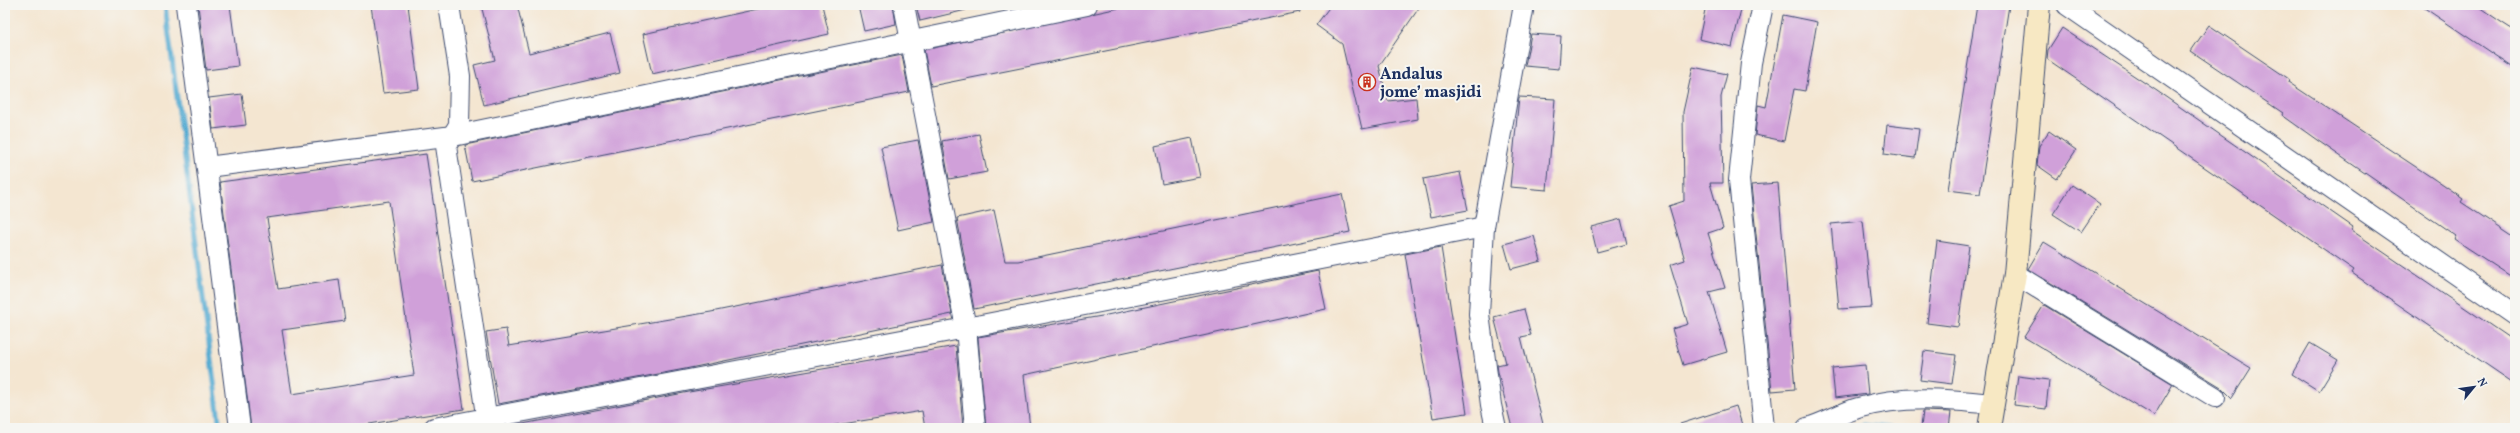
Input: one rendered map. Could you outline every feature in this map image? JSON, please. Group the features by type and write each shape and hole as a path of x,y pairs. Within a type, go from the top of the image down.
{"main road":[{"path":"1991,417 2015,274 2039,5"}],"street":[{"path":"186,5 240,428"},
{"path":"449,5 460,76 459,125 446,146 487,424"},
{"path":"904,5 966,328 975,428"},
{"path":"207,167 453,136 911,43 1087,5"},
{"path":"1496,428 1479,314 1484,227 1524,5"},
{"path":"1763,5 1750,63 1739,180 1764,428"},
{"path":"2067,5 2515,315"},
{"path":"434,428 487,424 966,328 1484,227"},
{"path":"2015,274 2215,397"},
{"path":"1807,428 1858,408 1889,401 1942,399 1991,417"}],"building":[{"path":"198,5 230,5 238,66 206,70"},
{"path":"371,5 408,5 419,89 383,93"},
{"path":"481,5 517,5 529,53 610,33 620,73 484,105 474,65 495,60"},
{"path":"776,5 822,5 829,34 652,74 643,34"},
{"path":"858,5 893,5 896,24 864,31"},
{"path":"916,5 965,5 966,10 920,21"},
{"path":"1133,5 1299,5 1300,12 931,86 924,50"},
{"name":"Andalus jome’ masjidi","path":"1331,5 1421,5 1379,66 1388,101 1416,98 1418,119 1362,129 1342,44 1316,25"},
{"path":"1706,5 1742,5 1732,47 1699,39"},
{"path":"1977,5 2009,5 1980,194 1948,190"},
{"path":"2420,5 2476,5 2515,31 2515,69"},
{"path":"1783,15 1817,22 1805,91 1794,89 1784,141 1755,135 1758,105 1766,107"},
{"path":"2209,25 2289,79 2288,82 2463,199 2461,202 2515,238 2515,279 2454,239 2456,236 2317,140 2282,115 2283,113 2191,51"},
{"path":"2062,28 2157,91 2353,227 2351,230 2515,342 2515,384 2352,273 2354,270 2047,59 2048,50"},
{"path":"1531,34 1561,36 1559,69 1525,66"},
{"path":"902,55 909,92 472,181 465,145"},
{"path":"1693,67 1727,74 1721,97 1723,183 1710,183 1723,228 1708,233 1725,288 1709,292 1727,352 1683,365 1672,329 1688,324 1670,265 1685,260 1669,206 1684,201 1683,112"},
{"path":"242,94 246,125 213,129 209,98"},
{"path":"1519,97 1555,99 1547,190 1510,187"},
{"path":"1887,125 1919,129 1915,158 1884,154"},
{"path":"2049,131 2076,150 2057,179 2037,165 2039,146"},
{"path":"979,134 987,172 949,179 942,141"},
{"path":"1192,138 1200,177 1162,184 1155,146"},
{"path":"918,140 934,222 898,230 881,147"},
{"path":"426,154 464,409 344,428 251,428 220,182","holes":["389,201 414,375 292,394 282,330 345,321 339,280 278,289 267,218"]},
{"path":"1460,172 1468,210 1431,217 1423,179"},
{"path":"1778,183 1795,389 1772,391 1751,185"},
{"path":"2072,185 2100,204 2081,232 2053,214"},
{"path":"1342,194 1350,232 974,309 957,218 994,210 1005,261 1018,261"},
{"path":"1621,219 1627,244 1597,252 1591,227"},
{"path":"1863,221 1872,307 1839,309 1831,224"},
{"path":"1534,236 1541,261 1511,269 1504,244"},
{"path":"1937,241 1969,246 1958,327 1927,323"},
{"path":"2044,242 2251,368 2232,398 2221,387 2028,269"},
{"path":"1441,247 1467,413 1433,418 1405,254"},
{"path":"942,265 952,314 685,369 498,404 486,332 506,329 509,346 711,312"},
{"path":"1318,271 1326,309 1024,375 1030,428 986,428 978,337 1102,316"},
{"path":"2044,305 2173,384 2154,416 2024,337"},
{"path":"1524,309 1531,335 1521,337 1544,428 1512,428 1498,372 1497,365 1506,363 1494,317"},
{"path":"2310,343 2338,360 2319,391 2292,374"},
{"path":"956,346 963,428 925,428 922,411 818,428 502,428 689,392"},
{"path":"1924,351 1956,355 1952,384 1920,380"},
{"path":"1865,365 1868,394 1835,398 1832,368"},
{"path":"2018,376 2049,380 2046,409 2014,405"},
{"path":"1736,406 1743,428 1678,428 1677,425"},
{"path":"1923,411 1951,412 1949,428 1921,427"}],"waterway":[{"path":"165,5 220,428"},
{"path":"1852,428 1864,425 1889,428"}],"place":[{"name":"Andalus jome’ masjidi","path":"1367,82"}]}
